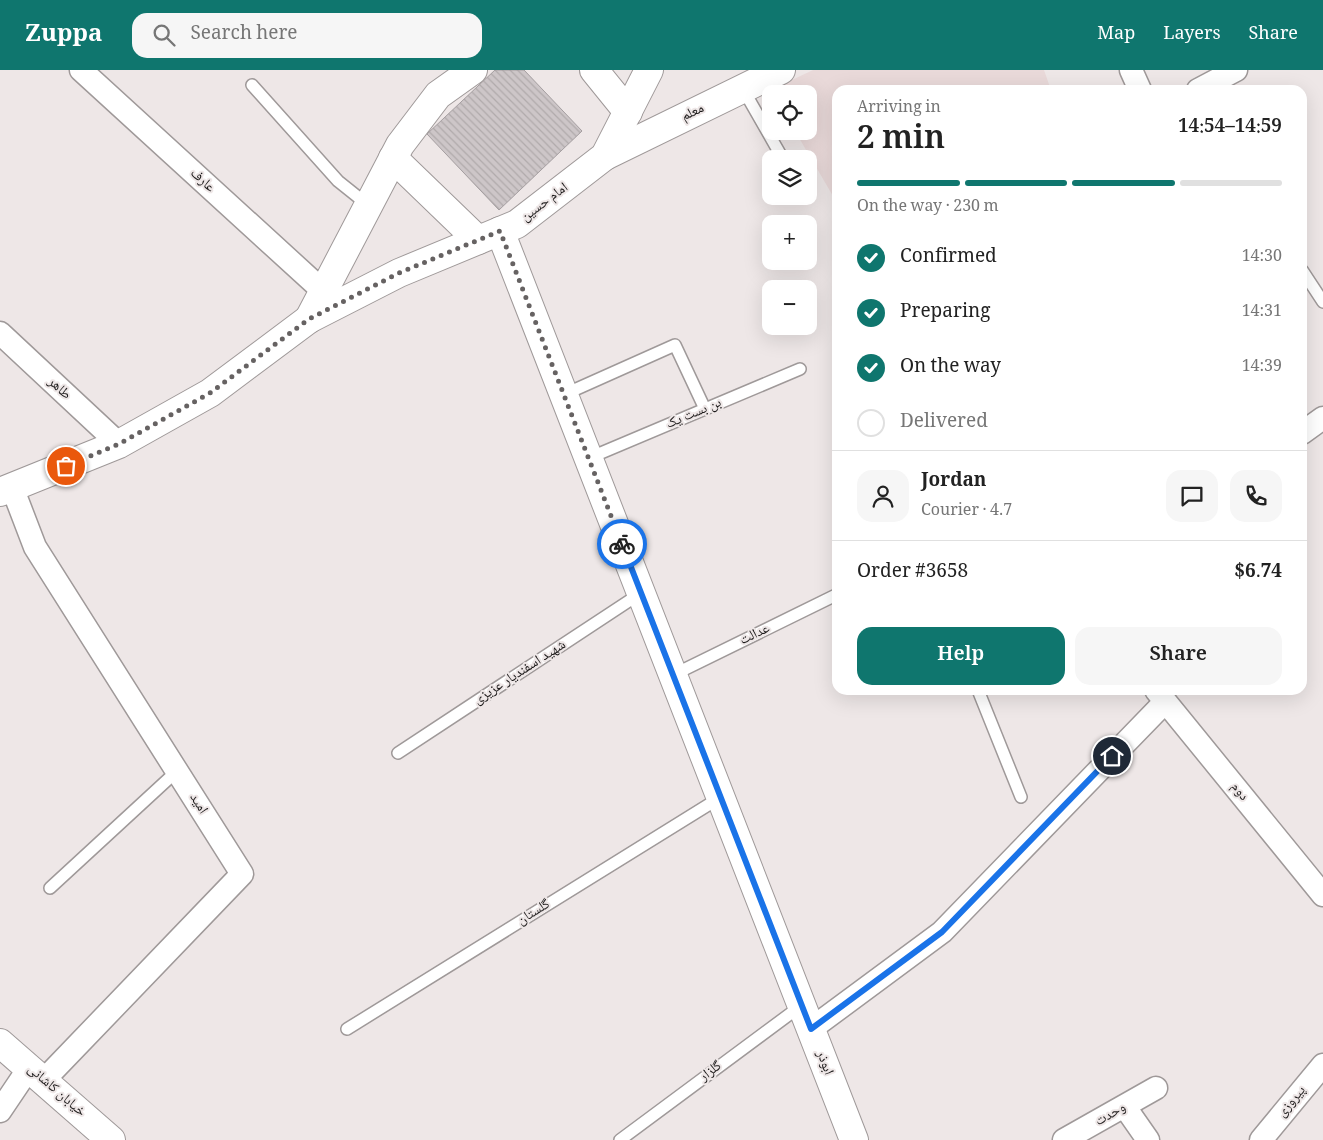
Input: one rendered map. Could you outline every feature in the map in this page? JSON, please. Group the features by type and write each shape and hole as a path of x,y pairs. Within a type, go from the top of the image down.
{"street":[{"name":"عارف","path":"81,70 323,291"},
{"name":"امام حسین","path":"309,319 393,158 438,95 473,70"},
{"path":"594,70 628,112"},
{"name":"امام حسین","path":"6,490 119,444 210,393 309,319 399,273 517,224 605,156 649,70"},
{"name":"معلم","path":"605,156 781,70"},
{"path":"1131,70 1138,85"},
{"path":"1211,85 1236,70"},
{"path":"393,158 489,235"},
{"name":"ابوذر","path":"489,235 563,395 589,458 854,1140"},
{"name":"طاهر","path":"0,333 119,444"},
{"path":"1307,429 1323,418"},
{"name":"امید","path":"6,490 35,547 242,874 36,1075"},
{"path":"806,1017 942,932 1160,696"},
{"name":"دوم","path":"1160,696 1323,895"},
{"name":"خیابان کاشانی","path":"0,1043 111,1140"},
{"name":"پیروزی","path":"1261,1140 1323,1065"},
{"path":"0,1111 36,1075"},
{"name":"وحدت","path":"1064,1140 1156,1088"},
{"path":"1124,1107 1148,1140"}],"lane":[{"path":"252,85 338,181 368,205"},
{"path":"743,89 778,150"},
{"path":"1307,278 1323,302"},
{"path":"563,395 675,346 705,409"},
{"name":"بن بست یک","path":"589,458 800,369"},
{"name":"شهید اسفندیار عزیزی","path":"398,752 641,593"},
{"name":"عدالت","path":"673,675 832,597"},
{"path":"980,695 1021,797"},
{"path":"50,888 177,771"},
{"name":"گلستان","path":"347,1029 721,797"},
{"name":"گلزار","path":"620,1140 806,1017"}],"shaded area":[{"path":"813,70 1044,70 1049,85 832,85 832,194 817,169 817,150 806,150 800,140 817,140 817,85 782,85"}],"building":[{"path":"495,70 524,70 582,131 499,210 427,134"}],"way so far":[{"path":"66,466 119,444 210,393 309,319 399,273 500,231 622,544"}],"route":[{"path":"622,544 811,1029 942,932 1112,756"}]}
